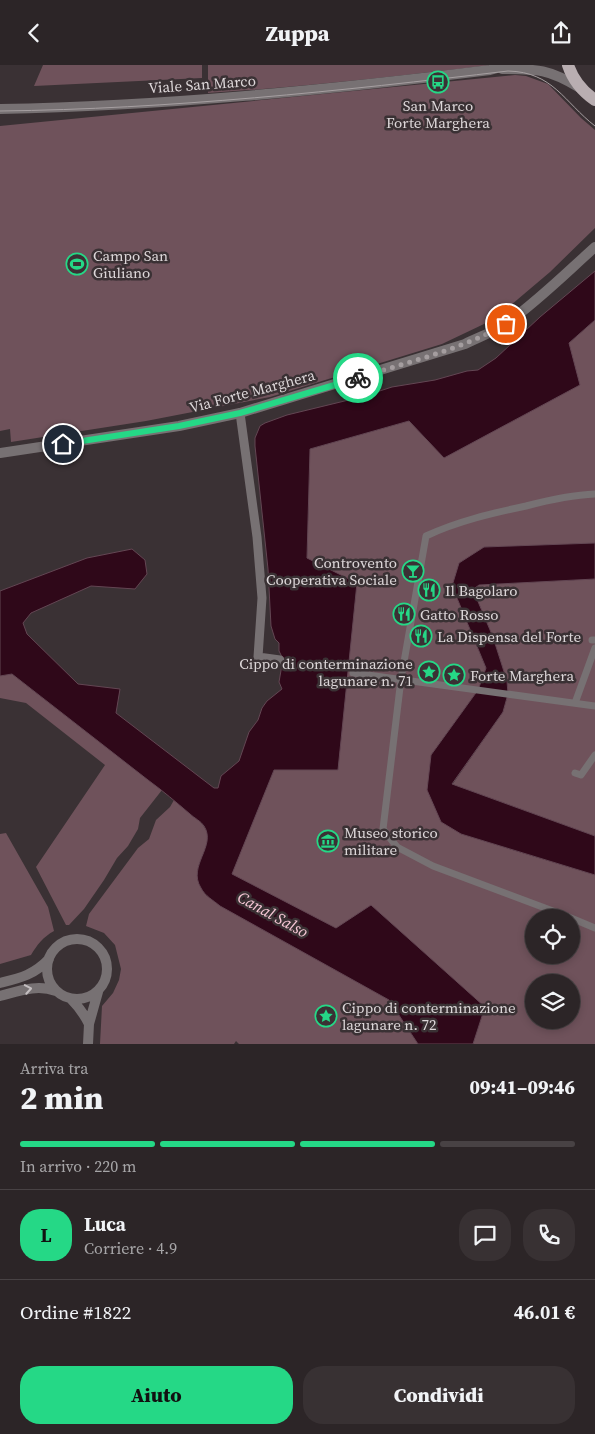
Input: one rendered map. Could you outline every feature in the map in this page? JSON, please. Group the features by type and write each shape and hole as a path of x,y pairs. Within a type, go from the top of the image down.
{"main road":[{"path":"568,65 574,80 581,89 595,100"}],"street":[{"name":"Viale San Marco","path":"496,69 508,65"},
{"name":"Viale San Marco","path":"0,109 134,104 234,97 368,85 496,69 541,70 562,77 581,89"},
{"name":"Via Forte Marghera","path":"0,453 179,426 240,413 465,344 506,324 595,247"},
{"path":"240,413 257,537 262,598 258,657 280,661"},
{"path":"546,909 433,866 397,847 383,829 400,679 426,536 444,528 506,511 574,495 595,494"},
{"path":"575,703 594,643"},
{"path":"353,673 595,706"},
{"path":"575,773 580,775 595,755"},
{"path":"580,922 595,927"},
{"path":"0,983 32,973 40,968 55,949 63,943 72,939 83,939 96,945 104,954 108,968 106,979 98,992 83,999 71,999"},
{"path":"49,959 49,981 56,991"},
{"path":"0,996 43,987 56,991 71,999 79,1007 89,1024"},
{"path":"88,1044 89,1024 98,992"}],"shaded area":[{"path":"43,65 202,65 202,78 34,86"},
{"path":"208,65 492,65 244,91 208,93"},
{"path":"515,75 526,76 548,84 595,130 595,228 550,272 511,305 484,324 442,344 270,397 146,421 11,442 10,429 0,431 0,126"},
{"name":"Forte Marghera","path":"595,320 595,543 484,547 452,586 486,668 478,690 431,755 461,834 595,875 595,1044 473,1044 485,1007 231,874 274,770 338,770 307,559 310,449 409,421 569,343"},
{"name":"Forte Marghera","path":"595,579 595,836 452,785 503,712 508,694 507,681 493,637 474,592 475,588 479,585"},
{"path":"12,674 162,790 140,818 138,829 128,846 117,858 84,909 69,925 66,925 36,867 105,765 26,703 0,698 0,676"},
{"path":"174,800 196,818 206,830 208,837 207,845 198,868 197,876 200,886 207,896 389,1000 418,1044 239,1044 236,1041 234,1044 100,1044 102,1006 113,993 119,980 121,969 115,945 104,933 86,926 89,914 138,848 149,839 156,820 170,807"},
{"path":"6,833 48,907 54,931 41,941 31,955 0,964 0,834"}],"water":[{"name":"Canal Salso","path":"595,271 595,320 569,343 580,385 444,458 409,421 310,449 307,558 357,583 338,770 274,770 232,874 336,928 371,905 485,1007 473,1044 418,1044 389,1000 220,906 207,896 201,888 197,872 207,841 207,834 203,824 12,674 0,676 0,591 87,558 132,549 145,560 147,574 135,589 91,586 31,613 23,623 27,634 78,684 120,689 116,713 214,788 218,788 221,776 239,761 249,732 258,720 262,708 267,701 282,689 279,682 283,659 279,651 279,643 275,639 271,626 268,569 255,446 255,438 260,426 287,415 361,397 392,387 478,370 496,358 540,317"},
{"path":"595,543 595,579 479,585 475,588 474,592 493,637 507,681 508,694 503,712 452,784 595,836 595,875 461,834 441,822 427,790 431,755 478,690 486,668 452,586 459,563 484,547"}],"tram line":[{"path":"0,111 127,107 255,98 508,71 523,73 547,83 595,126"}],"way so far":[{"path":"358,378 465,344 506,324"}],"place":[{"name":"San Marco Forte Marghera","path":"438,82"},
{"name":"Campo San Giuliano","path":"77,264"},
{"name":"Controvento Cooperativa Sociale","path":"413,571"},
{"name":"Il Bagolaro","path":"429,590"},
{"name":"Gatto Rosso","path":"404,614"},
{"name":"La Dispensa del Forte","path":"421,636"},
{"name":"Cippo di conterminazione lagunare n. 71","path":"429,672"},
{"name":"Forte Marghera","path":"454,675"},
{"name":"Museo storico militare","path":"328,841"},
{"name":"Cippo di conterminazione lagunare n. 72","path":"326,1016"}],"route":[{"path":"63,444 179,426 240,413 358,378"}]}
